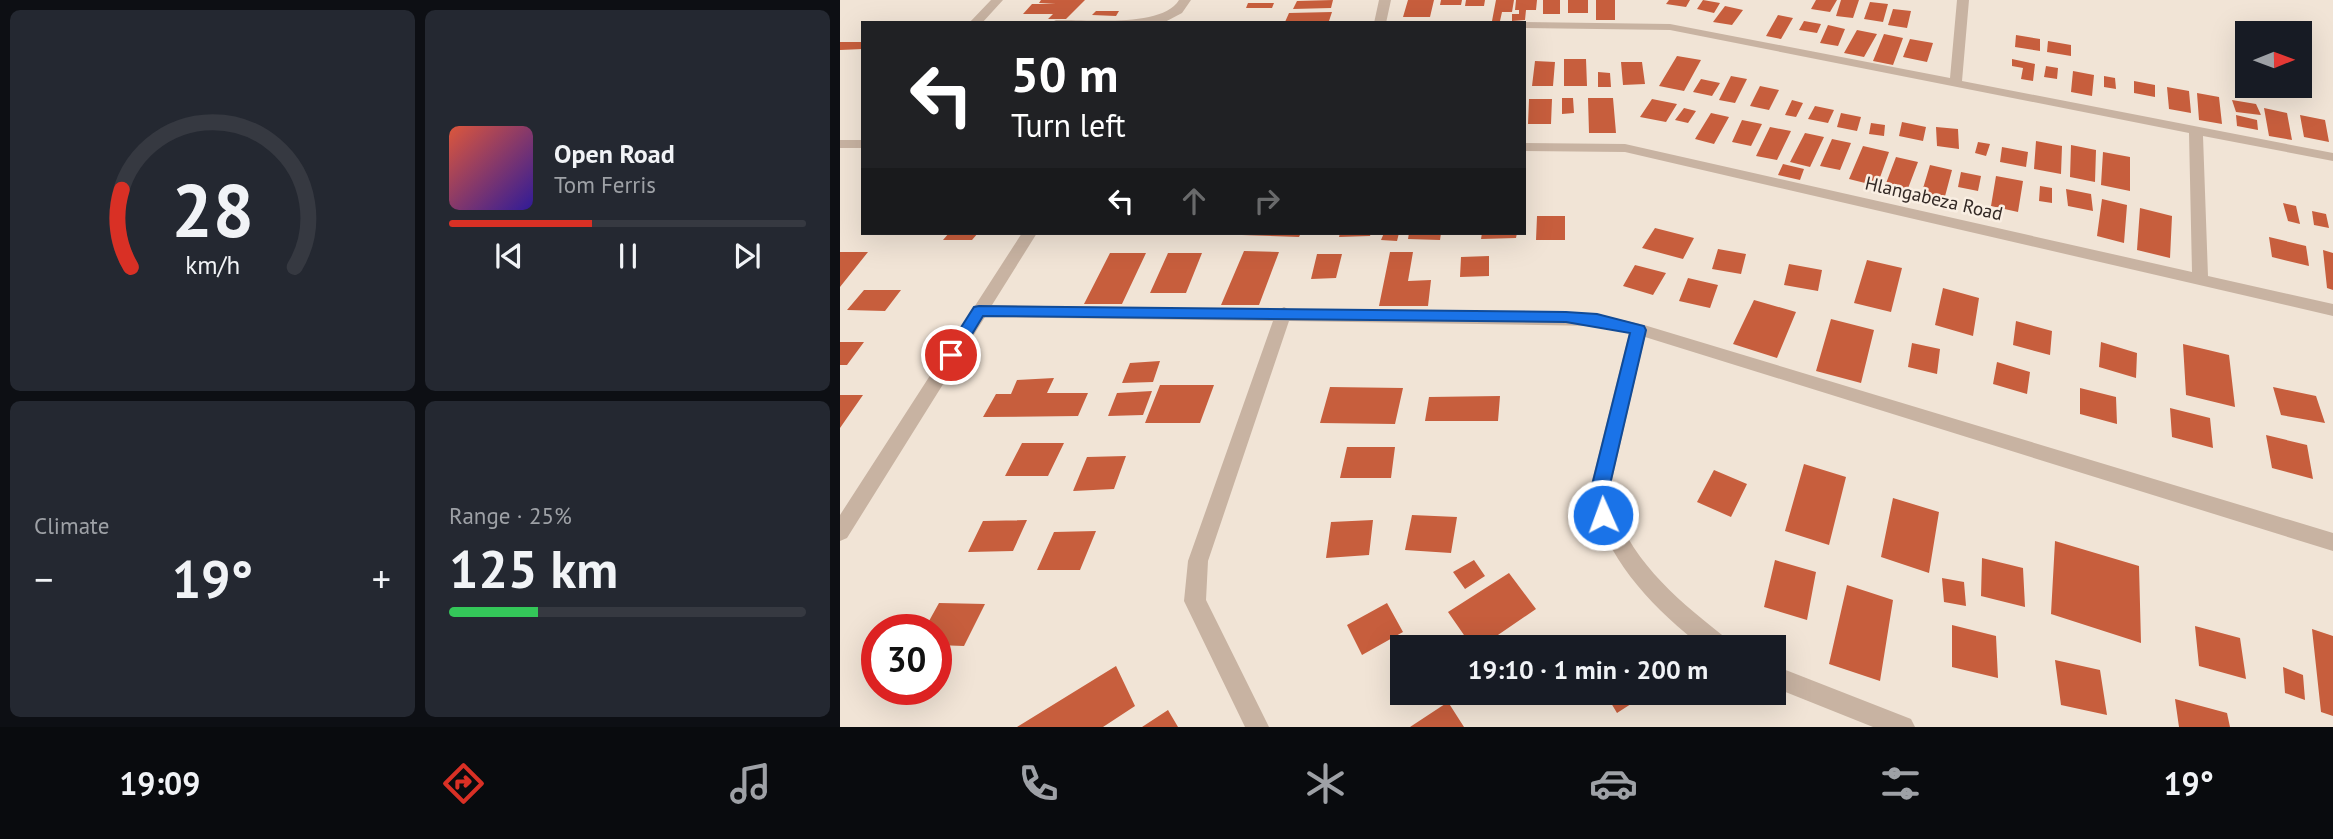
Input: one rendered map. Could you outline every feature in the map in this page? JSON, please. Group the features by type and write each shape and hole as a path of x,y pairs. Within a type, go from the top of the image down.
{"street":[{"path":"977,21 997,0"},
{"path":"1123,21 1157,20 1178,11 1185,0"},
{"path":"1380,21 1384,0"},
{"path":"1956,82 1962,0"},
{"path":"1526,25 1655,25 2333,157"},
{"path":"2196,129 2200,277"},
{"path":"840,144 861,144"},
{"name":"Hlangabeza Road","path":"1526,147 1636,150 2200,277 2333,310"},
{"path":"840,532 1028,235"},
{"path":"979,311 1566,317 1597,320 1638,330 2333,542"},
{"path":"1257,727 1195,601 1198,561 1284,313"},
{"path":"1638,330 1599,493 1603,515 1615,539 1651,588 1705,635"},
{"path":"1786,681 1903,727"}],"building":[{"path":"1041,0 1085,0 1066,19 1048,19 1053,14 1023,14 1032,4 1056,4 1039,3"},
{"path":"1333,0 1331,8 1293,9 1297,1"},
{"path":"1408,0 1434,0 1430,17 1403,17"},
{"path":"1441,0 1462,0 1461,5 1440,5"},
{"path":"1466,0 1485,0 1484,6 1465,6"},
{"path":"1496,0 1514,0 1512,12 1502,12 1500,21 1492,21"},
{"path":"1516,0 1537,0 1536,10 1526,10 1525,20 1512,21 1512,14 1519,14 1519,10 1515,10"},
{"path":"1543,0 1560,0 1560,14 1543,14"},
{"path":"1568,0 1588,0 1588,13 1568,13"},
{"path":"1596,0 1615,0 1615,20 1596,20"},
{"path":"1669,0 1690,0 1686,7 1666,4"},
{"path":"1703,0 1720,3 1714,13 1697,9"},
{"path":"1816,0 1837,0 1830,12 1811,9"},
{"path":"1841,0 1859,0 1853,18 1836,16"},
{"path":"1870,2 1888,4 1883,22 1864,19"},
{"path":"1248,3 1274,3 1272,8 1246,8"},
{"path":"1725,6 1743,10 1732,25 1713,22"},
{"path":"1893,9 1911,11 1907,28 1888,25"},
{"path":"1096,11 1119,11 1116,16 1092,15"},
{"path":"1332,12 1329,21 1285,21 1289,13"},
{"path":"1778,15 1793,18 1781,39 1766,36"},
{"path":"1804,21 1821,24 1817,33 1799,30"},
{"path":"1828,25 1845,29 1838,46 1820,43"},
{"path":"1857,30 1877,34 1864,57 1844,53"},
{"path":"1884,34 1903,38 1893,65 1873,61"},
{"path":"2016,35 2040,39 2040,51 2015,47"},
{"path":"1910,39 1933,43 1927,62 1903,57"},
{"path":"2048,41 2071,45 2071,56 2047,52"},
{"path":"840,42 861,42 861,49 840,50"},
{"path":"1677,56 1701,60 1684,91 1659,86"},
{"path":"1564,59 1586,59 1587,86 1564,86"},
{"path":"2012,59 2035,64 2033,81 2021,79 2023,68 2012,66"},
{"path":"1535,61 1555,62 1553,86 1532,86"},
{"path":"1621,62 1642,62 1645,84 1623,85"},
{"path":"2046,66 2058,68 2057,79 2044,77"},
{"path":"2073,71 2094,75 2092,96 2071,92"},
{"path":"1598,72 1610,73 1611,87 1598,87"},
{"path":"1731,76 1747,79 1735,103 1719,100"},
{"path":"2104,76 2115,78 2116,89 2104,87"},
{"path":"1701,79 1720,83 1712,96 1693,92"},
{"path":"2134,81 2155,85 2155,97 2134,93"},
{"path":"1760,86 1779,90 1769,110 1750,106"},
{"path":"2167,87 2189,91 2191,113 2169,109"},
{"path":"2197,93 2219,97 2222,124 2199,120"},
{"path":"1562,98 1573,98 1574,113 1562,114"},
{"path":"1588,98 1613,98 1616,133 1589,133"},
{"path":"1529,99 1552,99 1551,124 1528,124"},
{"path":"1652,99 1677,104 1666,122 1640,117"},
{"path":"1792,100 1803,103 1796,117 1785,115"},
{"path":"2232,100 2256,104 2261,115 2236,112"},
{"path":"1815,106 1834,110 1828,123 1808,119"},
{"path":"1684,108 1696,111 1688,123 1675,120"},
{"path":"2264,108 2287,113 2292,140 2269,136"},
{"path":"1711,113 1729,117 1714,144 1695,139"},
{"path":"1841,113 1861,117 1857,131 1837,127"},
{"path":"2236,115 2257,120 2258,130 2237,126"},
{"path":"2300,115 2325,120 2329,142 2304,137"},
{"path":"1742,120 1762,124 1751,146 1732,142"},
{"path":"1902,122 1926,127 1923,141 1899,136"},
{"path":"1871,123 1885,125 1884,136 1869,134"},
{"path":"1770,127 1791,131 1777,160 1756,156"},
{"path":"1936,127 1958,129 1959,149 1937,146"},
{"path":"1805,133 1824,137 1810,167 1790,162"},
{"path":"1832,139 1851,143 1840,170 1820,166"},
{"path":"2036,141 2062,146 2061,174 2034,169"},
{"path":"1978,142 1990,144 1986,156 1975,153"},
{"path":"2071,145 2096,150 2095,182 2070,177"},
{"path":"1863,146 1889,152 1877,186 1849,179"},
{"path":"2002,147 2028,152 2026,167 2000,162"},
{"path":"2103,152 2130,157 2130,191 2101,185"},
{"path":"1896,157 1918,162 1907,191 1885,186"},
{"path":"1783,164 1804,169 1800,180 1778,175"},
{"path":"1930,165 1952,170 1944,200 1921,195"},
{"path":"1961,172 1981,176 1978,191 1958,187"},
{"path":"1996,176 2023,181 2018,212 1991,206"},
{"path":"2040,186 2052,188 2052,203 2039,201"},
{"path":"2066,189 2091,194 2093,211 2068,206"},
{"path":"2102,199 2127,205 2124,243 2097,236"},
{"path":"2283,203 2296,206 2300,224 2288,221"},
{"path":"2140,208 2172,216 2170,258 2137,250"},
{"path":"2312,211 2326,214 2329,228 2314,225"},
{"path":"1537,216 1565,216 1565,240 1536,240"},
{"path":"1655,228 1694,238 1683,259 1642,248"},
{"path":"947,235 976,235 972,240 943,240"},
{"path":"1242,235 1300,235 1299,237"},
{"path":"1340,235 1370,235 1370,236"},
{"path":"1383,235 1398,235 1397,241 1381,240"},
{"path":"1409,235 1441,235 1440,240 1408,239"},
{"path":"1482,235 1517,235 1516,238 1481,239"},
{"path":"2269,237 2306,246 2309,266 2272,257"},
{"path":"1718,249 1746,254 1741,274 1712,269"},
{"path":"2323,250 2333,253 2333,290 2327,288"},
{"path":"1244,251 1279,252 1259,305 1221,305"},
{"path":"840,252 868,252 840,287"},
{"path":"1390,252 1413,252 1408,281 1431,280 1428,306 1379,306"},
{"path":"1110,253 1146,253 1122,304 1084,304"},
{"path":"1168,253 1202,253 1186,293 1150,293"},
{"path":"1317,254 1342,254 1336,278 1311,279"},
{"path":"1489,256 1489,276 1460,277 1461,257"},
{"path":"1867,260 1902,268 1891,312 1854,303"},
{"path":"1789,264 1822,270 1818,291 1784,285"},
{"path":"1635,265 1666,273 1653,295 1623,286"},
{"path":"1688,278 1718,285 1710,308 1679,301"},
{"path":"1943,288 1979,298 1973,336 1935,325"},
{"path":"864,290 901,290 885,311 847,310"},
{"path":"1754,300 1796,312 1777,358 1733,344"},
{"path":"1831,319 1874,330 1861,383 1816,371"},
{"path":"2016,321 2052,331 2050,355 2013,345"},
{"path":"840,342 864,342 847,365 840,365"},
{"path":"2101,342 2137,353 2136,378 2099,367"},
{"path":"1912,343 1940,349 1937,374 1908,367"},
{"path":"2183,344 2229,355 2235,407 2186,395"},
{"path":"1160,361 1153,382 1122,383 1130,363"},
{"path":"1997,362 2030,372 2027,394 1993,384"},
{"path":"1054,378 1047,393 1088,393 1078,416 983,417 996,394 1011,394 1017,380"},
{"path":"1160,385 1214,385 1200,423 1145,423"},
{"path":"1330,387 1403,388 1395,424 1320,423"},
{"path":"2273,387 2316,396 2325,423 2281,415"},
{"path":"2080,388 2116,397 2117,424 2080,414"},
{"path":"1152,391 1143,415 1108,416 1117,393"},
{"path":"840,395 863,395 840,428"},
{"path":"1500,396 1498,421 1425,421 1429,397"},
{"path":"2170,408 2210,418 2213,448 2172,437"},
{"path":"2266,435 2307,445 2313,479 2272,468"},
{"path":"1022,443 1064,443 1048,476 1005,476"},
{"path":"1347,447 1395,447 1391,478 1340,478"},
{"path":"1126,456 1114,489 1073,491 1087,457"},
{"path":"1804,464 1846,477 1829,545 1785,531"},
{"path":"1714,470 1747,484 1731,517 1697,502"},
{"path":"1893,498 1939,512 1929,573 1881,557"},
{"path":"1412,515 1457,517 1451,553 1405,550"},
{"path":"1027,520 1013,551 968,552 983,521"},
{"path":"1373,520 1369,555 1326,558 1331,522"},
{"path":"1096,531 1080,570 1037,570 1054,532"},
{"path":"2055,541 2139,566 2141,643 2051,614"},
{"path":"1982,558 2023,568 2025,607 1981,596"},
{"path":"1474,560 1485,576 1465,589 1453,572"},
{"path":"1775,560 1816,572 1807,620 1764,607"},
{"path":"1509,573 1536,609 1498,635 1464,635 1448,612"},
{"path":"1942,578 1964,582 1966,606 1944,602"},
{"path":"1847,585 1893,600 1880,681 1829,664"},
{"path":"939,603 985,604 964,646 952,646 952,614 933,614"},
{"path":"1387,603 1403,632 1390,635 1390,639 1362,655 1347,625"},
{"path":"1952,625 1996,636 1998,678 1952,667"},
{"path":"2195,626 2240,638 2246,679 2199,666"},
{"path":"2312,629 2333,636 2333,716 2321,712"},
{"path":"2055,660 2100,670 2107,715 2061,705"},
{"path":"1116,666 1135,706 1103,727 1017,727"},
{"path":"2283,667 2303,675 2305,700 2285,693"},
{"path":"2175,699 2227,713 2230,727 2179,727"},
{"path":"1443,705 1450,705 1464,727 1410,727"},
{"path":"1612,705 1629,705 1617,713"},
{"path":"1168,710 1178,727 1142,727"}],"route":[{"path":"951,355 979,311 1566,317 1597,320 1638,330 1599,493 1603,515"}]}
